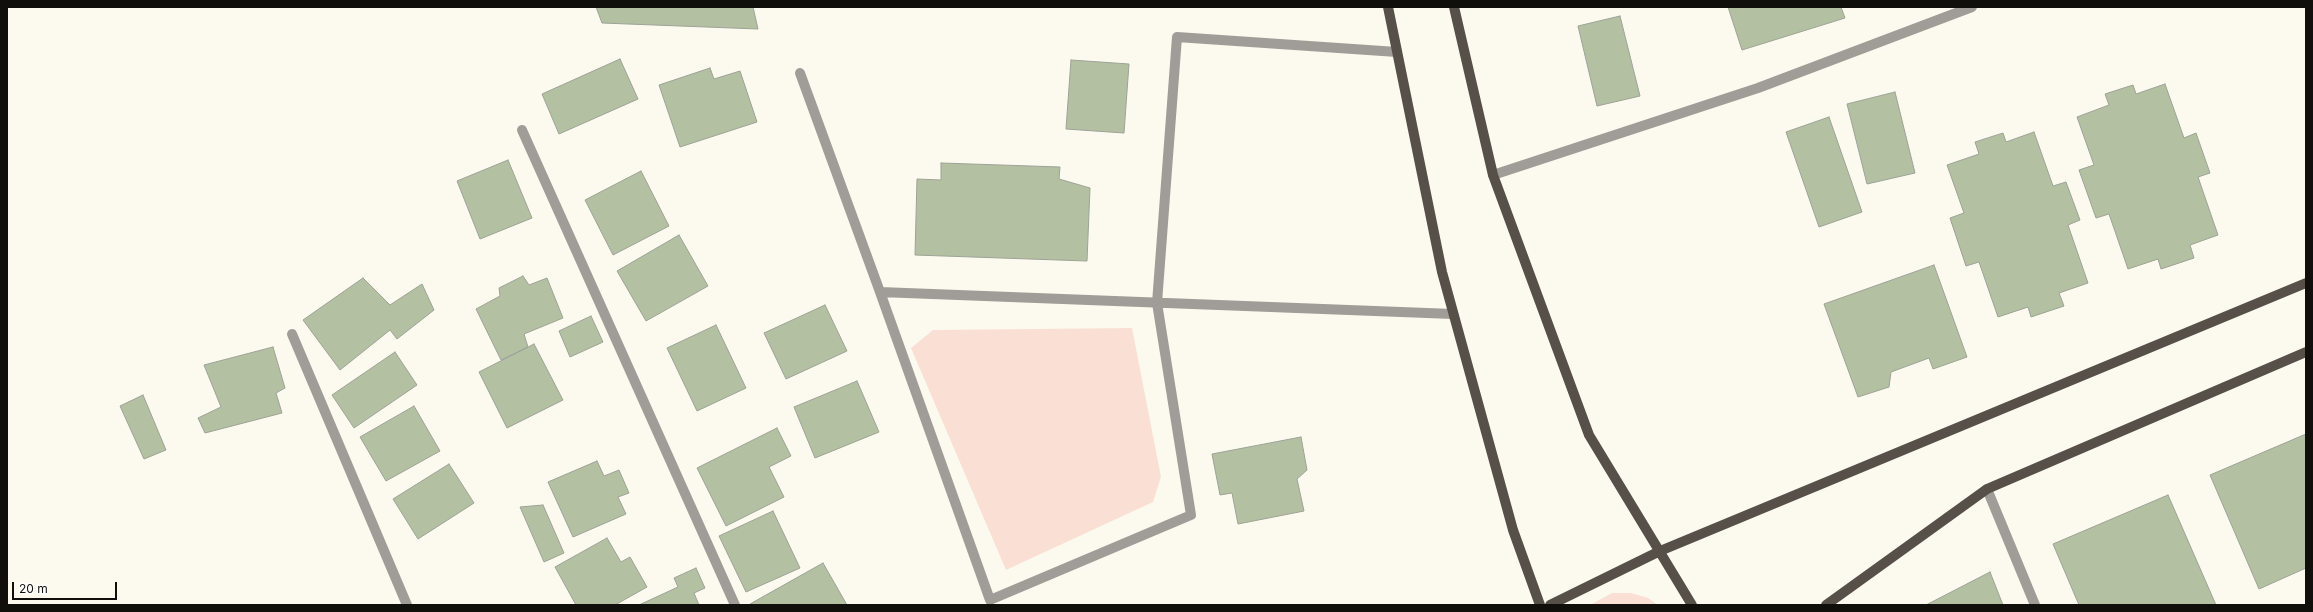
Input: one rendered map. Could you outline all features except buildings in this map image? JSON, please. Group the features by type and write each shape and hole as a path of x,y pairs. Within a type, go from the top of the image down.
{"main road":[{"path":"1388,7 1442,272 1513,530 1540,605"},
{"path":"1454,7 1493,175 1590,435 1692,605"},
{"path":"1550,605 1660,551 2306,283"},
{"path":"1826,605 1987,489 2306,352"}],"street":[{"path":"1493,175 1758,88 1972,7"},
{"path":"800,73 990,600 1191,515 1157,303 1177,37 1397,52"},
{"path":"522,130 735,605"},
{"path":"880,292 1453,314"},
{"path":"292,334 407,605"},
{"path":"1987,489 2034,605"}],"shaded area":[{"path":"1132,328 1161,477 1153,502 1006,570 911,348 933,330"},
{"path":"1612,593 1631,593 1648,598 1658,605 1590,605"}]}
